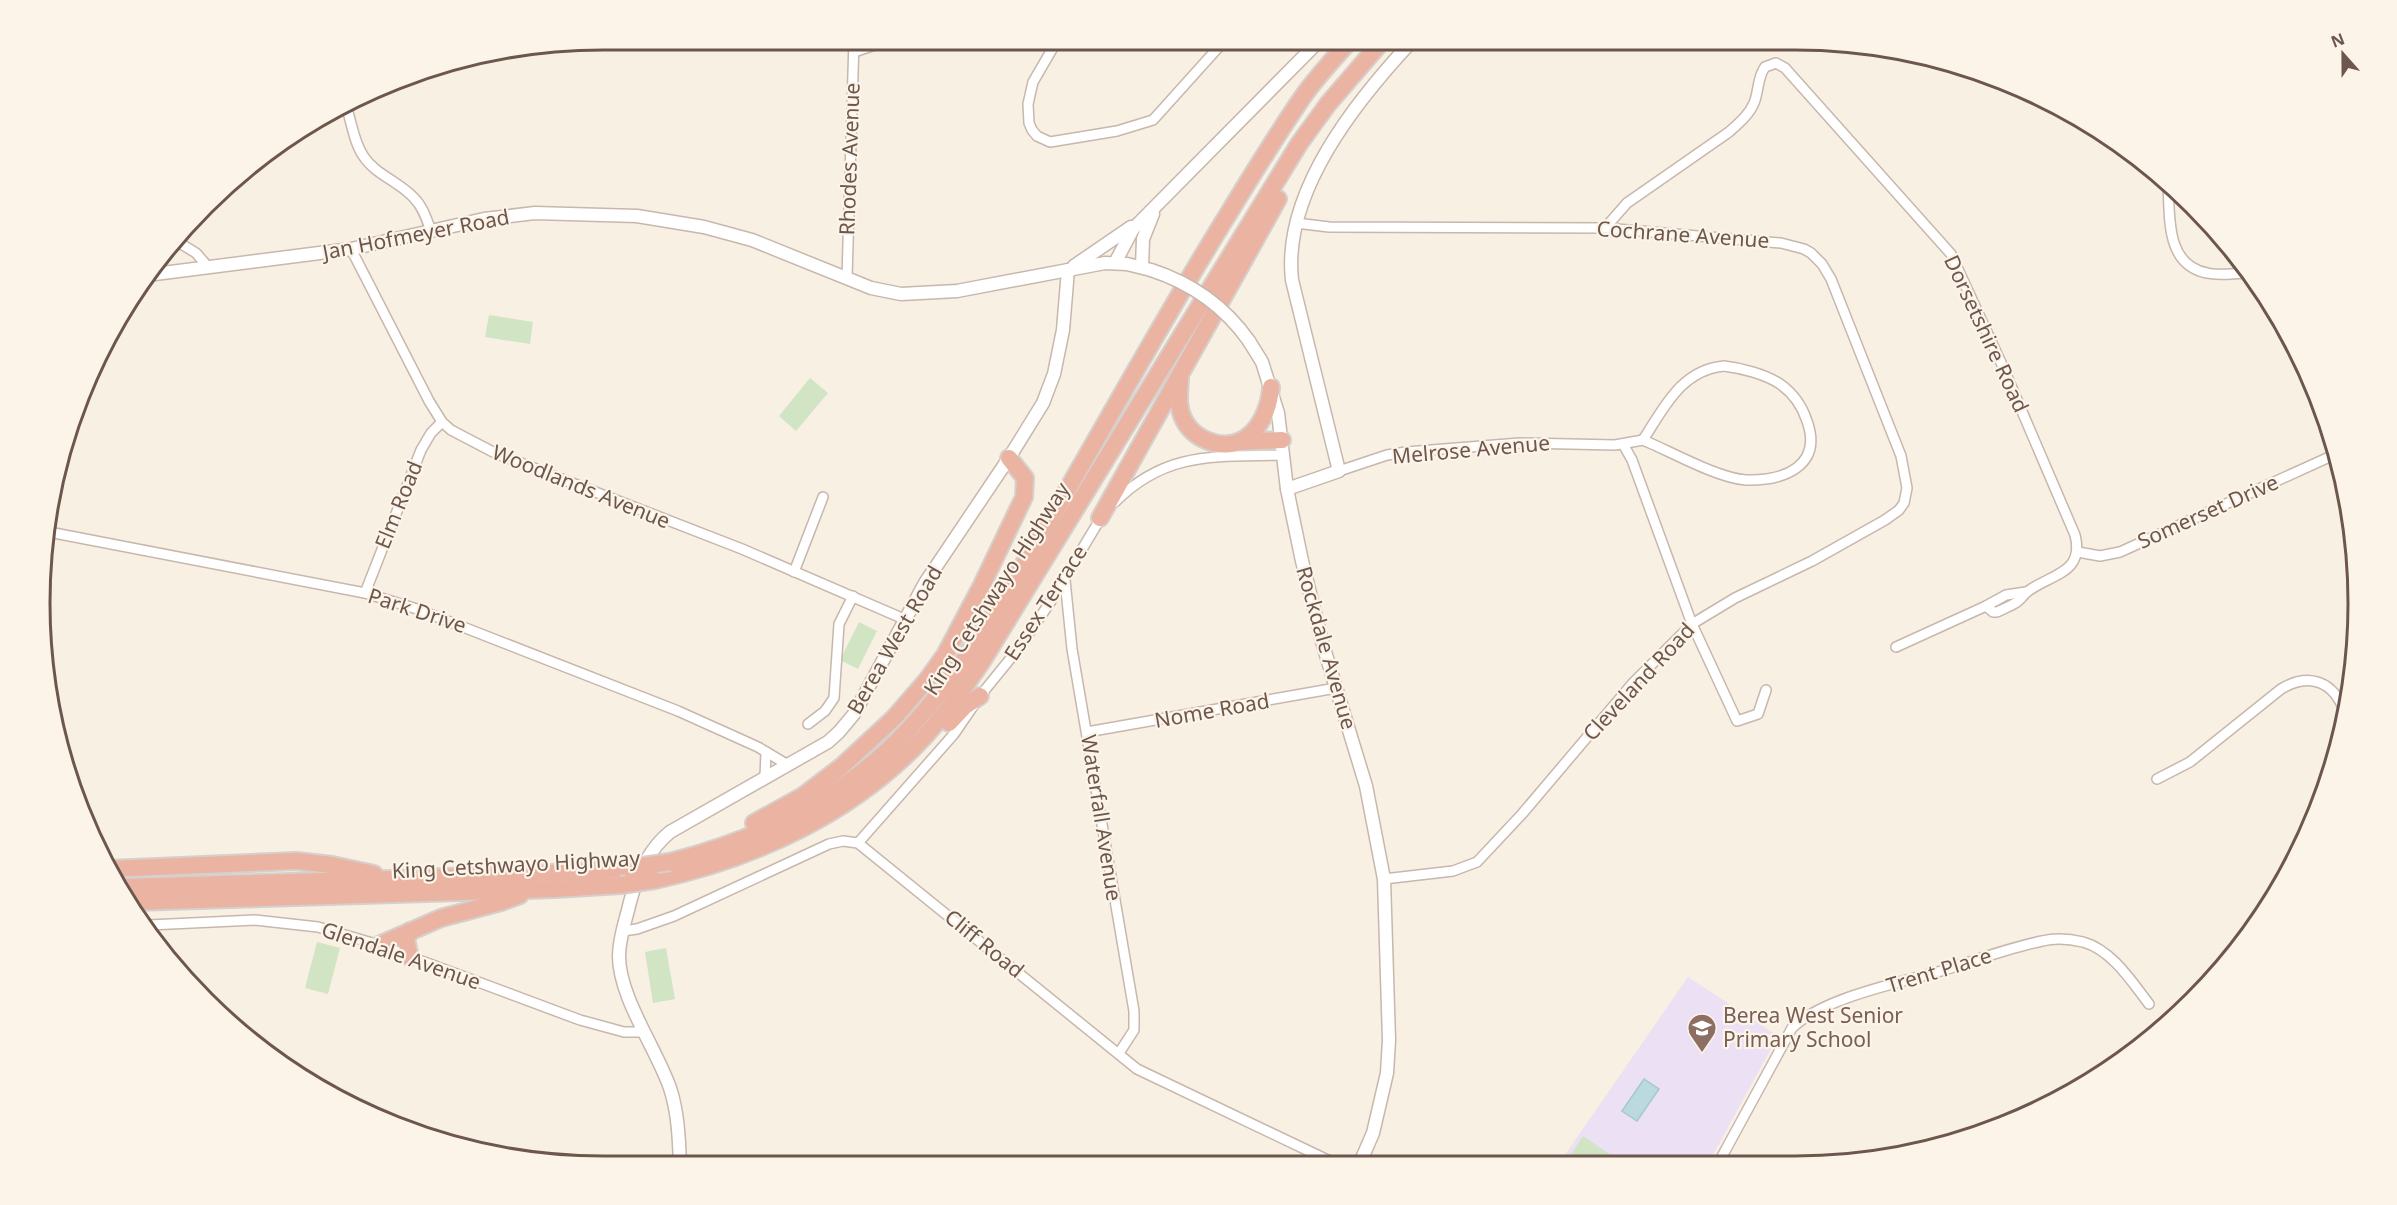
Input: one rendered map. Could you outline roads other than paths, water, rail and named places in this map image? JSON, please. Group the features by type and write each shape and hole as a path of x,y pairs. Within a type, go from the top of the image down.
{"highway":[{"name":"King Cetshwayo Highway","path":"129,887 393,879 629,868 693,856 758,833 826,796 879,757 914,725 960,665 1030,553 1201,259 1266,153 1306,92 1342,50"},
{"name":"King Cetshwayo Highway","path":"138,902 532,890 621,885 655,880 717,864 792,834 862,791 924,736 955,700 1003,629 1295,150 1340,89 1374,50"},
{"path":"1100,518 1340,89"},
{"path":"1180,375 1179,402 1184,420 1195,434 1210,442 1223,444 1239,442 1283,448"},
{"path":"1239,442 1254,432 1263,419 1271,387"},
{"path":"693,856 794,801 819,784 887,725 927,680 960,628 1024,497 1024,478 1010,458"},
{"path":"792,834 824,822 871,793 906,766 965,706 980,696"},
{"path":"118,869 296,861 332,864 393,879"},
{"path":"379,945 441,918 501,902 532,890"},
{"path":"410,931 406,939 410,957"}],"street":[{"path":"854,52 860,50"},
{"path":"1051,50 1033,81 1028,115 1032,130 1043,140 1057,142 1144,124 1158,115 1216,50"},
{"path":"1115,263 1133,229 1310,50"},
{"path":"1339,471 1292,280 1290,253 1296,223 1319,167 1350,116 1404,50"},
{"name":"Rhodes Avenue","path":"848,278 854,52"},
{"name":"Dorsetshire Road","path":"1605,228 1627,203 1740,123 1754,102 1761,72 1770,63 1776,63 1785,68 1951,254 1994,346 2075,535 2078,552"},
{"path":"348,112 363,156 370,164 413,196 431,231"},
{"path":"2169,196 2172,237 2183,261 2207,273 2238,273"},
{"path":"1146,268 1143,239 1156,207"},
{"path":"1068,270 1122,234 1156,207"},
{"name":"Jan Hofmeyer Road","path":"158,274 351,249 484,219 535,213 637,216 678,222 752,240 880,291 916,295 957,291 1068,270"},
{"name":"Cochrane Avenue","path":"1296,223 1329,227 1605,228 1781,243 1804,249 1822,264 1839,295 1901,456 1907,488"},
{"path":"182,244 196,253 209,268"},
{"name":"Woodlands Avenue","path":"351,249 403,353 442,422 451,430 495,453 794,572 904,619"},
{"name":"Rockdale Avenue","path":"1068,270 1115,263 1146,268 1181,282 1229,315 1262,362 1271,387 1278,412 1287,489 1302,561 1336,688 1366,786 1384,879 1389,1040 1387,1073 1373,1133 1363,1156"},
{"name":"Berea West Road","path":"679,1156 676,1114 670,1089 629,995 620,966 619,952 623,931 638,874 657,845 679,826 828,742 847,723 861,703 925,583 1038,413 1052,380 1065,315 1068,270"},
{"path":"1724,366 1738,368 1782,386 1802,408 1812,443 1809,452 1798,467 1787,473 1744,480 1728,476 1643,440 1674,393 1689,378 1711,367 1724,366"},
{"name":"Elm Road","path":"365,593 421,450 431,433 442,422"},
{"name":"Melrose Avenue","path":"1287,489 1387,455 1429,449 1520,443 1623,444 1643,440"},
{"path":"1623,444 1632,460 1692,624 1737,721 1758,714 1766,690"},
{"name":"Essex Terrace","path":"858,843 954,734 980,696 1019,648 1065,579 1100,518 1137,482 1179,462 1283,448"},
{"name":"Somerset Drive","path":"2078,552 2100,556 2120,552 2328,457"},
{"name":"Cleveland Road","path":"1384,879 1454,870 1477,862 1515,822 1633,683 1692,624 1735,598 1812,561 1892,516 1904,503 1907,488"},
{"path":"794,572 824,497"},
{"name":"Park Drive","path":"54,533 365,593 452,621 614,685 712,726 788,765"},
{"path":"1896,647 1986,606 1996,612 2020,601 2026,592 2062,572 2073,563 2078,552"},
{"name":"Waterfall Avenue","path":"1065,579 1072,649 1134,1011 1134,1030 1119,1053"},
{"path":"808,724 825,711 833,701 836,687 839,624 853,597"},
{"path":"2157,779 2190,762 2294,681 2310,680 2328,687 2339,699"},
{"name":"Nome Road","path":"1087,732 1336,688"},
{"path":"765,777 766,752"},
{"path":"623,931 637,929 665,919 829,844 843,841 858,843"},
{"name":"Cliff Road","path":"858,843 1137,1069 1320,1156"},
{"name":"Glendale Avenue","path":"154,925 208,921 277,921 328,930 379,945 580,1020 624,1032 645,1032"},
{"name":"Trent Place","path":"1722,1156 1792,1028 1801,1018 1825,1006 2042,941 2058,939 2081,942 2102,951 2125,973 2149,1004"}],"water":[{"path":"1644,1079 1659,1089 1637,1121 1622,1111"}],"place":[{"name":"Berea West Senior Primary School","path":"1702,1054"}]}
